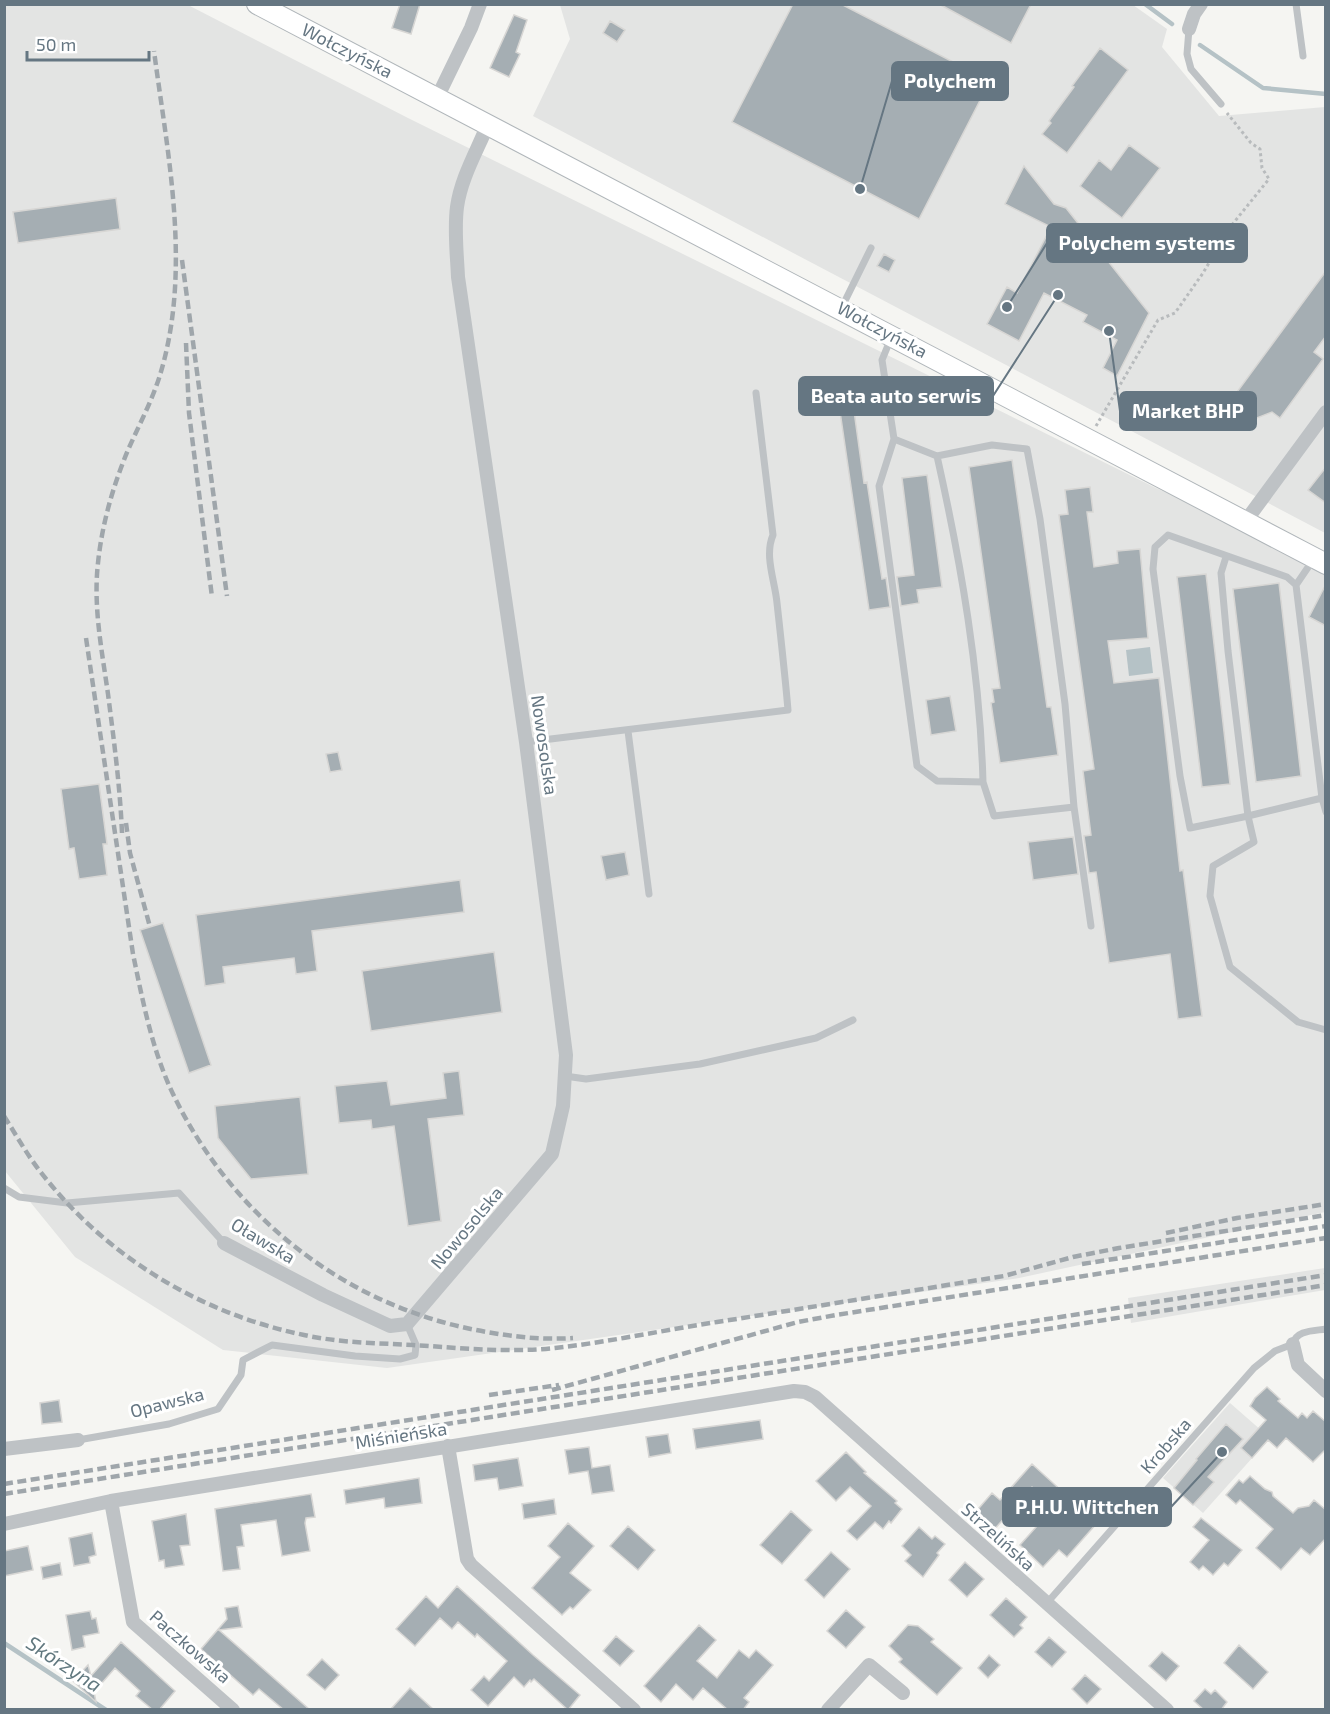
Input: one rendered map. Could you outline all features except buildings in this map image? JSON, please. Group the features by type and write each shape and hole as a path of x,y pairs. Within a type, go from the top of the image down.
{"street":[{"name":"Wołczyńska","path":"257,4 1320,561"},
{"path":"437,98 454,66 480,4"},
{"path":"1189,29 1194,14 1202,4"},
{"name":"Nowosolska","path":"407,1324 552,1154 563,1106 566,1055 526,742 458,277 457,207 488,124"},
{"path":"1245,522 1326,412"},
{"name":"Oławska","path":"224,1243 322,1295 390,1326 407,1324"},
{"path":"1293,1344 1298,1365 1326,1391"},
{"name":"Miśnieńska","path":"4,1524 111,1501 794,1391 805,1392"},
{"name":"Strzelińska","path":"805,1392 815,1397 1167,1710"},
{"name":"Opawska","path":"4,1449 78,1440"},
{"path":"448,1446 467,1559 471,1565 634,1710"},
{"name":"Paczkowska","path":"111,1501 133,1622 233,1710"},
{"path":"828,1710 869,1665 903,1693"}],"lane":[{"path":"1296,4 1303,56"},
{"path":"1189,29 1187,54 1191,69 1221,104"},
{"path":"841,309 871,248"},
{"path":"892,336 882,360 894,439 879,486 917,766 937,781 983,782"},
{"path":"526,742 788,710 777,600 770,561 769,544 773,535 756,393"},
{"path":"894,439 938,456 992,446 1027,449 1040,519 1062,681 1074,807 1091,926"},
{"path":"938,456 958,550 981,723 983,782 994,816 1074,807"},
{"path":"1322,798 1190,828 1180,776 1153,569 1155,547 1168,535 1287,577 1296,585 1322,798 1326,812"},
{"path":"1226,557 1221,573 1222,584 1248,816 1254,842 1213,866 1210,896 1230,968 1298,1022 1326,1030"},
{"path":"1296,585 1320,561"},
{"path":"628,731 649,894"},
{"path":"565,1076 586,1079 700,1064 816,1038 853,1020"},
{"name":"Oławska","path":"4,1188 19,1197 67,1203 179,1193 224,1243"},
{"name":"Opawska","path":"78,1440 169,1424 218,1408 235,1387 241,1375 243,1360 272,1345 355,1356 400,1359 415,1355 416,1345 407,1324"},
{"name":"Krobska","path":"1046,1604 1254,1368 1275,1351 1293,1344 1294,1338 1299,1334 1326,1329"}],"path":[{"path":"1088,439 1158,320 1175,313 1203,273 1231,226 1269,179 1262,168 1260,149 1251,143 1221,104"}],"shaded area":[{"path":"4,5 188,5 408,118 1156,488 1325,563 1325,1212 1019,1278 387,1368 223,1350 75,1257 5,1171"},
{"path":"560,5 1133,5 1167,29 1162,47 1219,116 1325,107 1325,533 533,116 570,39"},
{"path":"1150,647 1153,673 1129,676 1126,650"},
{"path":"1325,1268 1325,1290 1131,1323 1128,1298"},
{"path":"1230,1403 1270,1438 1203,1513 1163,1478"}],"waterway":[{"path":"1145,4 1172,24"},
{"path":"1200,45 1263,88 1326,94"},
{"name":"Skórzyna","path":"4,1643 106,1710"}],"railway":[{"path":"122,833 120,798 99,629 97,579 102,534 109,505 128,450 160,375 170,335 175,295 174,213 154,51"},
{"path":"182,260 227,596"},
{"path":"186,343 189,413 212,597"},
{"path":"86,638 133,954 149,1026 173,1094 198,1139 228,1181 262,1218 301,1251 343,1280 388,1303 436,1320 508,1335 573,1338"},
{"path":"126,823 130,853 150,927"},
{"path":"4,1116 24,1149 47,1180 100,1235 130,1259 195,1298 230,1313 267,1326 331,1340 502,1350 575,1345 1004,1276 1073,1257 1119,1248 1326,1215"},
{"path":"1166,1233 1237,1218 1326,1204"},
{"path":"1082,1264 1326,1226"},
{"path":"552,1390 798,1322 1326,1238"},
{"path":"4,1484 1326,1275"},
{"path":"4,1494 1326,1285"},
{"path":"489,1395 559,1385"}],"place":[{"name":"Polychem","path":"860,189"},
{"name":"Beata auto serwis","path":"1058,295"},
{"name":"Polychem systems","path":"1007,307"},
{"name":"Market BHP","path":"1109,331"},
{"name":"P.H.U. Wittchen","path":"1222,1452"}]}
